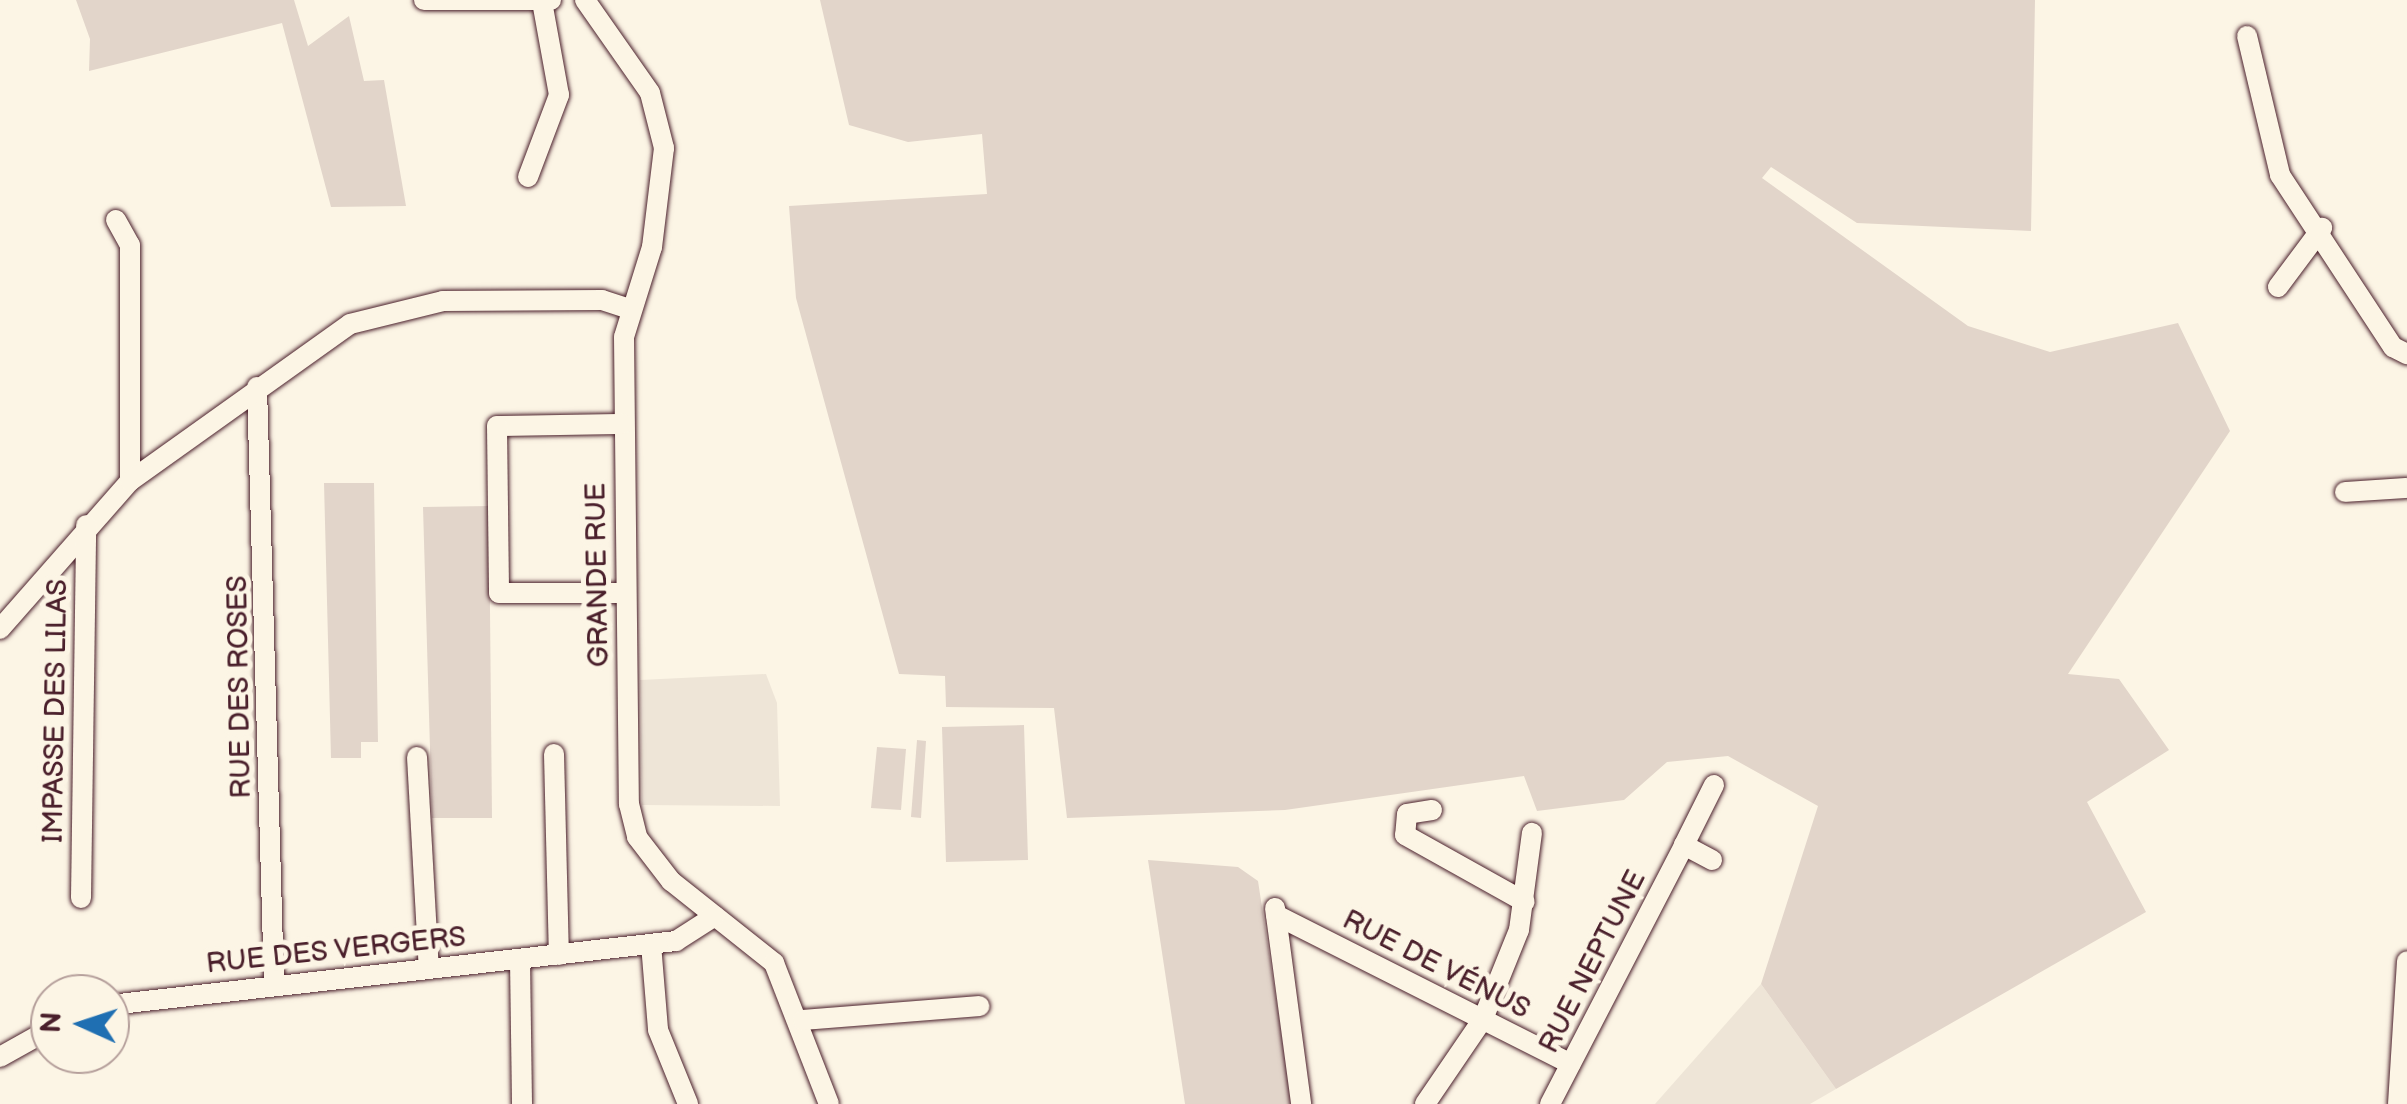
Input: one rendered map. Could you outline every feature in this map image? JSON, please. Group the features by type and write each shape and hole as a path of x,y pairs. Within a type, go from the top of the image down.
{"street":[{"path":"424,0 547,3 558,96 528,176"},
{"name":"GRANDE RUE","path":"585,0 650,94 663,130 652,247 630,309 623,424 626,593 638,837 714,916 763,949 803,1020 829,1104"},
{"path":"2247,36 2280,175 2322,228 2393,347 2407,354"},
{"path":"116,220 130,245 130,481"},
{"path":"2278,287 2322,228"},
{"path":"0,629 86,526 130,481 350,324 396,307 602,300 630,309"},
{"name":"RUE DES ROSES","path":"257,387 274,986"},
{"path":"623,424 497,426 498,593 626,593"},
{"path":"2345,492 2407,488"},
{"name":"IMPASSE DES LILAS","path":"81,898 86,526"},
{"path":"554,754 559,954"},
{"path":"417,756 429,969"},
{"name":"RUE NEPTUNE","path":"1550,1104 1714,785"},
{"path":"1432,810 1407,814 1405,834 1525,902"},
{"path":"1426,1104 1483,1019 1525,902 1532,832"},
{"path":"1684,845 1712,860"},
{"name":"RUE DE VÉNUS","path":"1301,1104 1275,908 1572,1064"},
{"name":"RUE DES VERGERS","path":"130,1001 651,944 693,934 714,916"},
{"path":"651,944 658,1030 688,1104"},
{"path":"520,960 522,1104"},
{"path":"2398,1104 2407,961"},
{"path":"803,1020 979,1006"},
{"path":"0,1057 30,1040"}],"shaded area":[{"path":"76,0 294,0 308,46 349,16 364,81 384,80 406,206 331,207 282,23 89,71 90,39"},
{"path":"820,0 2035,0 2031,231 1857,223 1771,167 1762,178 1968,326 2050,352 2178,323 2230,431 2068,674 2119,679 2169,750 2087,802 2146,912 1836,1089 1761,984 1818,806 1728,756 1667,762 1624,800 1537,811 1524,776 1285,810 1067,818 1054,708 946,707 945,676 899,674 796,298 789,206 987,194 982,134 908,142 849,125"},
{"path":"324,483 374,483 378,742 361,742 361,758 331,758"},
{"path":"489,506 492,818 432,818 423,507"},
{"path":"766,674 777,703 780,806 642,805 640,680"},
{"path":"1024,725 1028,860 946,862 942,727"},
{"path":"917,740 926,741 921,818 911,817"},
{"path":"877,747 906,749 901,810 871,808"},
{"path":"1148,860 1238,867 1258,881 1292,1104 1185,1104"},
{"path":"1761,984 1836,1089 1810,1104 1655,1104"}]}
